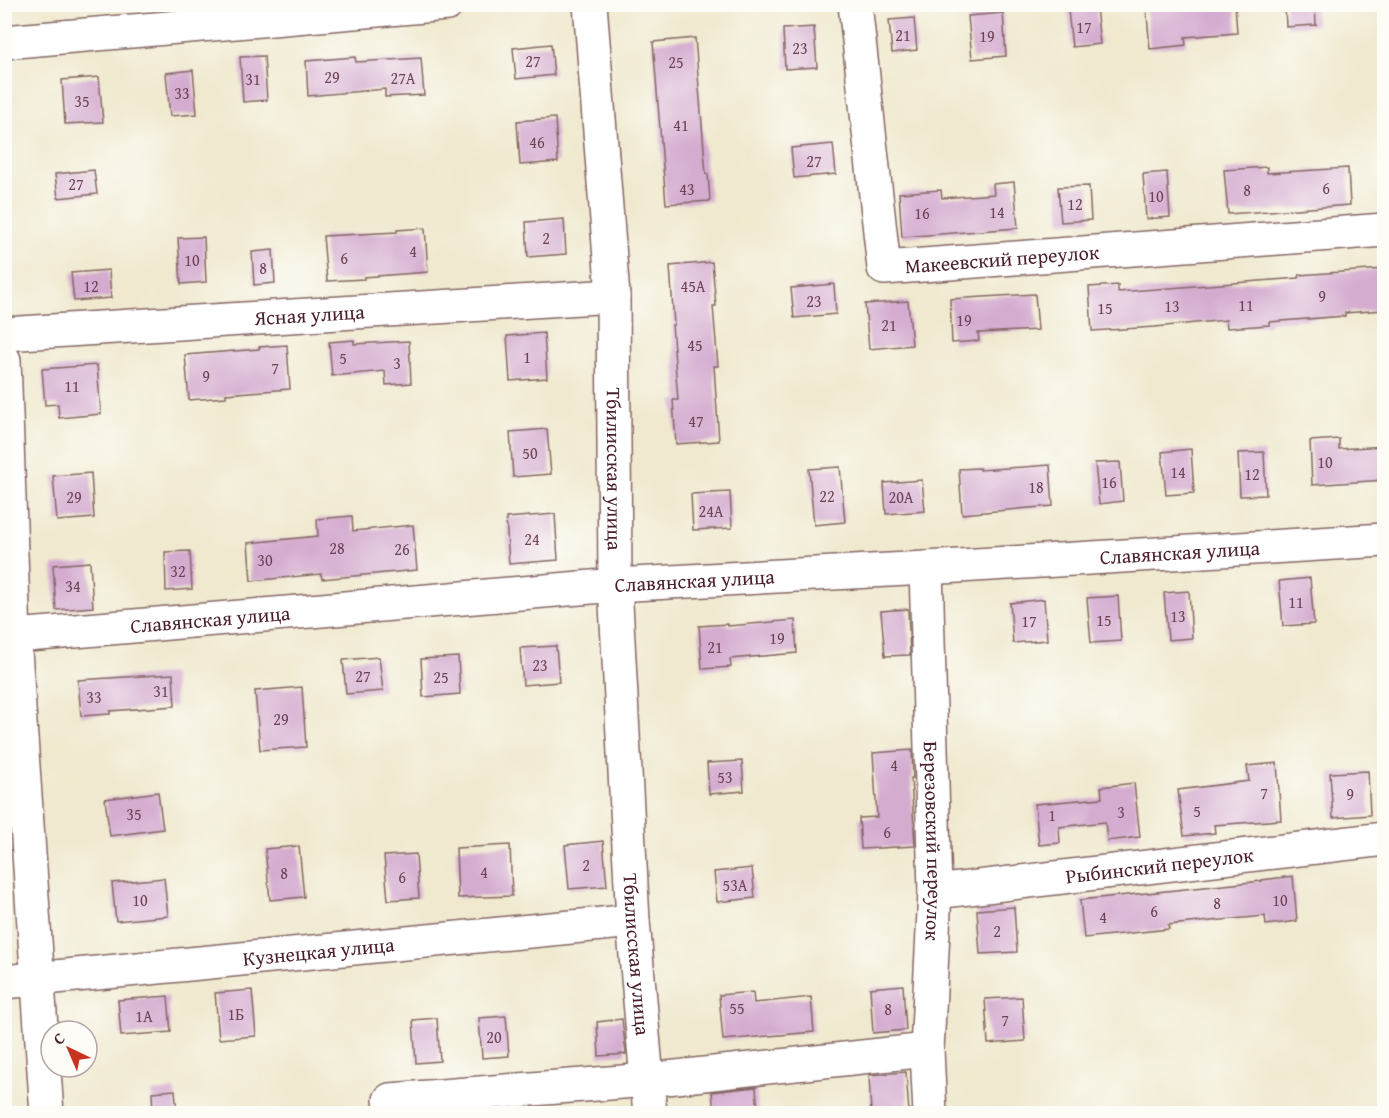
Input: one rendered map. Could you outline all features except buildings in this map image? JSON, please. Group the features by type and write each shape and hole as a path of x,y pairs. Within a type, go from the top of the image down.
{"street":[{"path":"4,42 447,4"},
{"name":"Тбилисская улица","path":"590,4 613,296 615,585 633,921 650,1113"},
{"name":"Макеевский переулок","path":"855,4 884,268 1384,230"},
{"name":"Ясная улица","path":"4,334 613,296"},
{"path":"4,360 9,637 39,979 47,1113"},
{"name":"Славянская улица","path":"9,637 615,585 1384,540"},
{"name":"Березовский переулок","path":"926,568 935,892 927,1050 930,1113"},
{"name":"Рыбинский переулок","path":"935,892 1384,839"},
{"name":"Кузнецкая улица","path":"4,982 633,921"},
{"path":"390,1100 648,1080 927,1050"}]}
